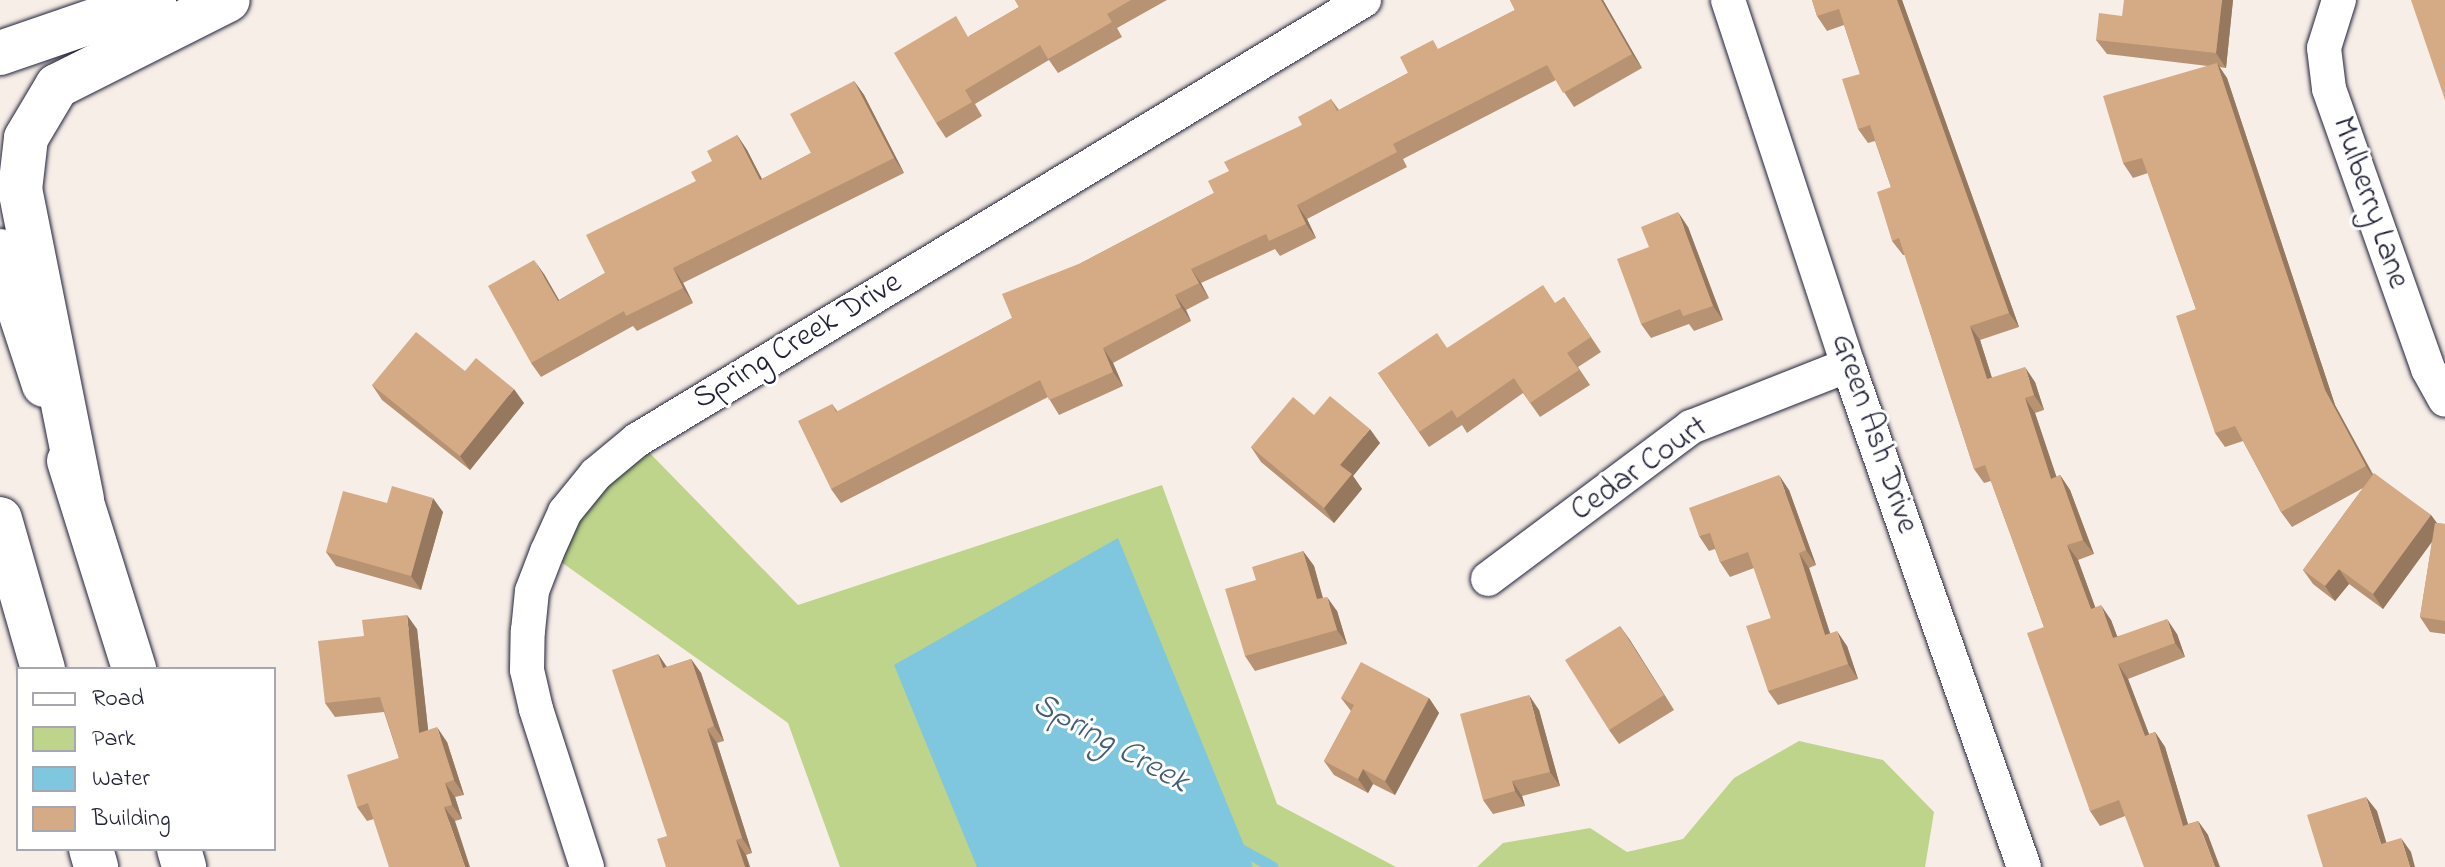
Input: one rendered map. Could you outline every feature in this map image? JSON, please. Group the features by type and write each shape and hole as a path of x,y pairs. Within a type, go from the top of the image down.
{"main road":[{"path":"0,53 154,0"},
{"path":"82,499 20,190 26,138 57,86 228,0"},
{"path":"0,251 133,667"},
{"path":"0,519 42,667"}],"street":[{"name":"Spring Creek Drive","path":"587,867 536,709 527,670 532,591 565,512 596,474 637,440 1364,0"},
{"name":"Green Ash Drive","path":"1728,0 1848,365 2024,867"},
{"name":"Mulberry Lane","path":"2339,0 2324,48 2329,89 2428,369 2445,400"},
{"name":"Cedar Court","path":"1488,579 1691,427 1848,365"}],"green space":[{"path":"637,440 798,605 1162,485 1277,804 1396,867 840,867 788,723 547,552"},
{"path":"1799,741 1883,760 1934,812 1925,867 1477,867 1503,843 1590,828 1627,852 1683,839 1734,778"}],"water":[{"path":"1118,538 1253,867 977,867 894,665"}],"building":[{"path":"1015,0 1131,0 1107,14 1112,22 1048,59 1040,45 965,90 972,102 936,123 894,53 956,16 968,37 1019,7"},
{"path":"1510,0 1601,0 1632,54 1563,93 1547,65 1393,144 1397,152 1297,205 1306,224 1269,241 1266,234 1191,269 1199,283 1175,295 1181,307 1103,348 1113,372 1049,400 1040,380 831,489 798,421 832,404 836,412 1012,318 1002,294 1081,263 1214,193 1208,181 1229,171 1224,162 1302,125 1298,117 1331,99 1337,111 1408,73 1400,57 1433,40 1438,49 1515,10"},
{"path":"1812,0 1897,0 2009,313 1970,326 1987,379 2025,367 2034,395 2025,398 2051,479 2060,475 2083,540 2067,545 2091,609 2101,605 2113,638 2167,619 2175,643 2118,664 2145,736 2155,732 2183,826 2198,821 2215,867 2144,867 2119,800 2090,811 2027,633 2044,627 1985,465 1974,469 1899,238 1892,241 1877,192 1891,187 1870,125 1858,129 1842,79 1860,74 1839,9 1817,16"},
{"path":"2124,0 2222,0 2216,53 2096,40 2099,13 2122,16"},
{"path":"2411,0 2445,0 2445,100"},
{"path":"2217,63 2325,390 2366,466 2281,512 2235,426 2215,433 2176,316 2196,309 2142,158 2123,163 2103,96"},
{"path":"854,81 894,158 673,268 683,288 626,316 624,311 531,363 488,286 534,260 558,301 605,273 586,235 696,181 691,172 712,161 707,151 737,135 760,180 811,153 790,114"},
{"path":"1678,212 1713,306 1683,316 1680,309 1641,324 1617,259 1649,247 1641,227"},
{"path":"1543,285 1555,303 1564,297 1591,337 1567,353 1579,370 1530,403 1514,378 1457,418 1452,410 1419,432 1378,373 1437,333 1447,348"},
{"path":"416,332 465,371 476,358 514,389 460,456 372,385"},
{"path":"1330,396 1370,429 1340,465 1352,474 1324,508 1251,447 1293,397 1314,415"},
{"path":"2374,473 2431,515 2373,594 2339,569 2325,586 2303,570"},
{"path":"1779,475 1806,550 1799,553 1825,635 1837,631 1848,664 1768,691 1746,626 1771,618 1748,552 1720,562 1710,533 1699,536 1689,508"},
{"path":"392,486 433,498 411,576 326,552 343,491 387,503"},
{"path":"2435,523 2445,524 2445,621 2420,617"},
{"path":"1303,551 1317,599 1327,597 1337,630 1245,656 1225,589 1256,580 1252,567"},
{"path":"407,615 419,733 437,727 454,780 445,783 452,805 444,807 465,867 389,867 368,803 357,807 347,775 399,758 380,697 325,703 318,641 364,636 362,620"},
{"path":"1620,626 1664,695 1609,730 1565,660"},
{"path":"658,654 663,668 691,659 714,726 707,729 742,838 736,840 745,867 666,867 657,839 667,836 612,670"},
{"path":"1361,662 1429,698 1385,781 1363,769 1358,779 1324,761 1354,705 1341,698"},
{"path":"1529,695 1550,772 1512,781 1515,791 1483,800 1460,714"},
{"path":"2366,797 2381,844 2401,838 2410,867 2323,867 2307,815"}],"waterway":[{"name":"Spring Creek","path":"1235,846 1273,867"}]}
